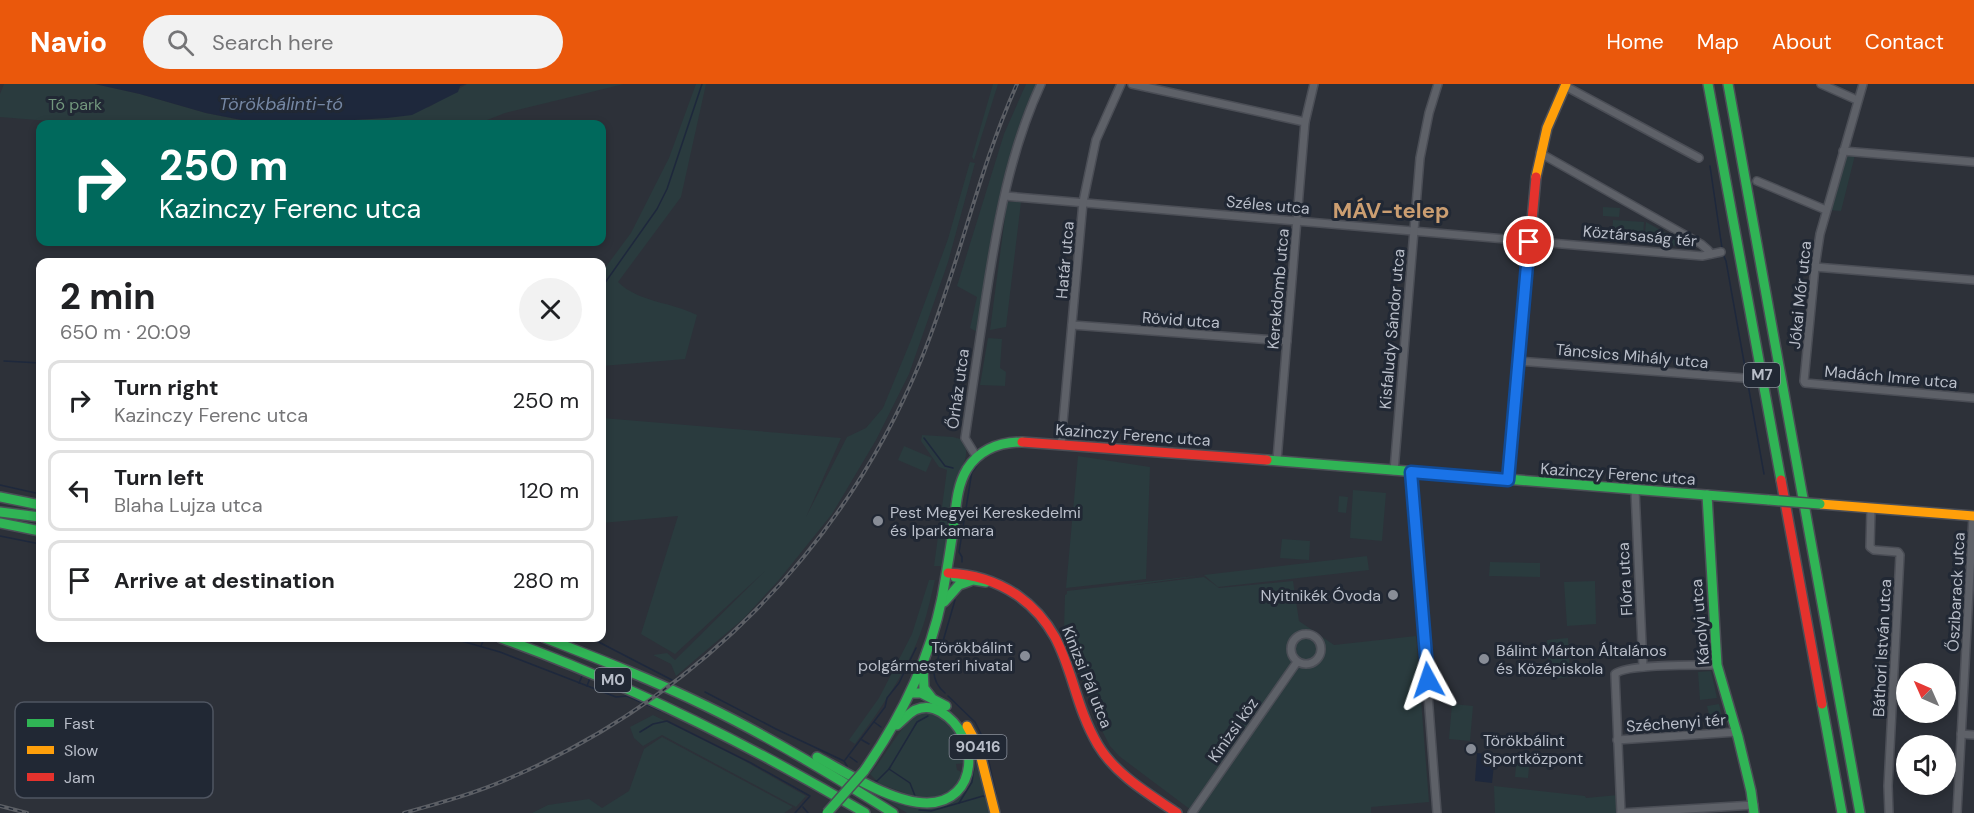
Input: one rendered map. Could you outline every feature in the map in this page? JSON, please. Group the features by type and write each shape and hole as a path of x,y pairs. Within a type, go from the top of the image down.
{"main road":[{"name":"M7","path":"1708,84 1842,813"},
{"name":"M7","path":"1728,84 1860,813"},
{"path":"1508,480 1529,242 1540,153 1547,128 1566,85"},
{"name":"Kazinczy Ferenc utca","path":"976,456 997,444 1012,441 1974,516"},
{"path":"827,813 864,771 897,725 923,669 942,606 959,487 968,464 976,456"},
{"name":"Károlyi utca","path":"1707,495 1717,665 1737,732 1754,809"},
{"path":"0,497 36,504"},
{"path":"0,512 36,517"},
{"path":"0,523 36,530"},
{"path":"942,606 954,589 968,577 955,565 951,554"},
{"name":"Kinizsi Pál utca","path":"948,573 981,577 1021,597 1043,616 1066,658 1089,727 1106,756 1145,791 1177,813"},
{"name":"M0","path":"512,642 607,677 665,704 722,732 865,813"},
{"name":"M0","path":"555,642 682,694 825,770 893,813"},
{"path":"773,741 787,743 906,800 936,803 953,795 963,784 969,770 970,755 965,738 956,724 932,702 924,688 923,669"},
{"name":"90416","path":"912,693 921,693 932,702 960,717 970,731 978,746 995,813"},
{"path":"897,725 915,710 932,702"},
{"path":"1841,711 1865,813"},
{"path":"823,788 849,813"}],"street":[{"name":"Őrház utca","path":"976,456 965,438 994,246 1016,149 1041,84"},
{"name":"Határ utca","path":"1061,444 1083,202 1096,140 1121,84"},
{"path":"1132,84 1305,122"},
{"name":"Kerekdomb utca","path":"1277,460 1305,122 1314,84"},
{"name":"Kisfaludy Sándor utca","path":"1394,471 1424,136 1438,84"},
{"path":"1821,84 1857,100"},
{"name":"Jókai Mór utca","path":"1805,383 1815,267 1826,210 1863,84"},
{"path":"1566,85 1699,158"},
{"path":"1843,151 1974,162"},
{"name":"Köztársaság tér","path":"1540,153 1686,238 1701,244 1711,254"},
{"path":"1756,181 1826,210"},
{"name":"Széles utca","path":"1005,196 1529,242"},
{"name":"Köztársaság tér","path":"1529,242 1684,252 1702,256 1711,254"},
{"path":"1711,254 1721,252"},
{"path":"1815,267 1974,280"},
{"name":"Rövid utca","path":"1072,325 1287,341"},
{"name":"Táncsics Mihály utca","path":"1518,361 1744,378"},
{"name":"Madách Imre utca","path":"1805,383 1974,398"},
{"path":"1411,472 1437,813"},
{"name":"Flóra utca","path":"1635,490 1643,667"},
{"name":"Báthori István utca","path":"1871,508 1870,544 1872,549 1898,552 1900,555 1888,786 1889,813"},
{"name":"Őszibarack utca","path":"1956,813 1971,625 1974,516"},
{"path":"1302,635 1312,635 1320,643 1320,654 1308,664 1297,662 1292,652 1294,641 1302,635"},
{"name":"Kinizsi köz","path":"1192,813 1297,662"},
{"path":"1717,665 1643,667 1621,669 1616,672 1614,677 1621,813 1754,809"},
{"name":"Széchenyi tér","path":"1617,740 1737,732"},
{"path":"1961,734 1974,735"}],"green space":[{"name":"Tó park","path":"4,84 95,84 242,120 37,120 0,117 0,94"},
{"name":"Tó park","path":"467,84 624,84 505,113 487,120 260,120 429,107"},
{"path":"696,84 706,84 681,197 618,282 635,294 697,315 685,359 606,366 606,267 631,233 669,158"},
{"path":"993,84 998,84 974,160 972,157"},
{"path":"1026,84 1036,84 1013,143 997,205 977,332 970,328 977,297 957,286 1004,134"},
{"path":"1849,154 1855,155 1841,211 1829,210 1844,159"},
{"path":"970,162 975,163 948,262 909,374 876,440 832,514 778,581 743,619 676,676 671,664 653,655 667,653 675,660 765,571 675,654 641,634 678,516 606,523 606,418 841,438 806,517 847,437 866,428 883,408 948,239"},
{"path":"1007,202 1021,202 1006,327 990,330"},
{"path":"1603,207 1620,208 1619,217 1603,216"},
{"path":"1613,220 1644,222 1643,239 1612,236"},
{"path":"1646,222 1682,242 1681,246 1644,244"},
{"path":"988,338 1002,339 1000,368 1006,372 1005,386 980,385"},
{"path":"922,435 960,439 966,449 965,460 951,496 943,566 934,566 947,470 939,467 921,441"},
{"path":"904,446 932,458 926,472 898,460"},
{"path":"1078,456 1150,467 1146,579 1066,588"},
{"path":"1353,490 1386,493 1382,541 1350,538"},
{"path":"1339,496 1348,497 1346,513 1338,512"},
{"path":"1282,539 1310,541 1309,560 1280,558"},
{"path":"1367,556 1369,570 1218,587 1204,575"},
{"path":"1490,562 1540,563 1540,577 1489,576"},
{"path":"1203,575 1128,586 1204,577 1219,588 1293,581 1299,621 1334,645 1416,636 1429,802 1371,807 1371,813 1195,813 1119,756 1110,746 1097,721 1064,629 1065,595 1067,591"},
{"path":"929,580 935,580 917,642 902,673 855,744 849,740 879,698 912,634"},
{"path":"1595,581 1596,624 1567,626 1564,582"},
{"path":"1568,638 1570,677 1550,679 1547,640"},
{"path":"1711,671 1717,698 1700,700 1698,672"},
{"path":"1452,704 1473,706 1470,741 1449,739"},
{"path":"1719,704 1721,724 1712,727 1707,706"},
{"path":"919,713 936,714 958,733 965,751 965,763 956,764 957,770 964,773 947,795 924,800 880,784 870,774 906,725"},
{"path":"653,715 741,759 806,796 796,807 662,735 643,746 634,738 630,727"},
{"path":"662,737 793,807 784,813 532,813 548,805 589,799 602,808 629,791 644,749"},
{"path":"973,752 991,813 907,813 865,787 884,794 953,800"},
{"path":"1517,756 1530,757 1528,778 1515,777"},
{"path":"1494,786 1585,796 1586,798 1618,795 1618,813 1495,813"}],"water":[{"name":"Törökbálinti-tó","path":"95,84 466,84 460,86 458,92 412,115 354,120 242,120 206,113"},
{"path":"1477,753 1495,755 1492,783 1475,781"}],"waterway":[{"path":"606,281 657,209 667,189 702,84"},
{"path":"1710,166 1722,248"},
{"path":"1723,254 1764,474"},
{"path":"4,361 36,363"},
{"path":"924,438 945,466 953,468"},
{"path":"1026,447 1049,448"},
{"path":"973,471 982,458"},
{"path":"962,562 959,552 972,471"},
{"path":"0,485 36,493"},
{"path":"0,536 36,543"},
{"path":"945,693 937,684 934,672 955,600"},
{"path":"465,642 500,652 616,697 627,696 661,711"},
{"path":"481,646 483,642"},
{"path":"599,642 672,680"},
{"path":"845,760 885,707 887,698 899,683 916,648"},
{"path":"579,683 582,676"},
{"path":"587,686 590,678"},
{"path":"705,692 844,761 847,766"},
{"path":"948,696 975,722 984,740 996,794"},
{"path":"875,781 889,769 917,722 928,716"},
{"path":"640,732 653,724 667,721 751,763 810,796 795,813"},
{"path":"874,722 881,727"},
{"path":"862,740 869,744"},
{"path":"850,757 857,762"},
{"path":"919,810 931,811 959,803 972,782 975,759"},
{"path":"889,769 910,783 915,796"},
{"path":"959,803 986,797"},
{"path":"803,807 808,813"}],"railway":[{"path":"404,813 471,793 510,778 578,745 642,705 701,660 756,610 806,554 850,493 889,429 921,360 946,291 990,152 1017,84"},
{"path":"0,806 27,813"}],"traffic: fast":[{"path":"1708,84 1781,480"},
{"path":"1728,84 1860,813"},
{"path":"864,771 902,710 930,645 942,598 957,499 963,476 972,462 984,452 998,445 1022,442"},
{"path":"1267,460 1769,500"},
{"path":"1707,495 1717,665 1738,737 1754,813"},
{"path":"0,497 36,504"},
{"path":"1769,500 1820,504"},
{"path":"0,512 36,516"},
{"path":"0,523 36,530"},
{"path":"955,577 986,582"},
{"path":"944,602 959,585 970,581"},
{"path":"512,642 642,695 732,739 865,813"},
{"path":"555,642 686,696 754,730 893,813"},
{"path":"923,669 924,688 931,697"},
{"path":"912,693 921,693 946,706"},
{"path":"1822,704 1842,813"},
{"path":"817,757 885,793 914,802 927,803 944,800 957,792 965,780 968,751 963,736 954,723 938,710 925,708 913,711 897,725"},
{"path":"827,813 864,771"}],"traffic: slow":[{"path":"1536,177 1547,128 1566,84"},
{"path":"1820,504 1974,516"},
{"path":"967,726 978,746 995,813"}],"traffic: jam":[{"path":"1508,480 1536,177"},
{"path":"1022,442 1267,460"},
{"path":"1781,480 1822,704"},
{"path":"948,573 993,582 1017,595 1036,611 1059,646 1088,725 1105,756 1134,783 1177,813"}],"place":[{"name":"Pest Megyei Kereskedelmi és Iparkamara","path":"878,521"},
{"name":"Nyitnikék Óvoda","path":"1393,595"},
{"name":"Törökbálint polgármesteri hivatal","path":"1025,656"},
{"name":"Bálint Márton Általános és Középiskola","path":"1484,659"},
{"name":"Törökbálint Sportközpont","path":"1471,749"}],"district":[{"name":"MÁV-telep","path":"1391,210"}],"route":[{"path":"1428,680 1411,472 1508,480 1529,242"}]}
